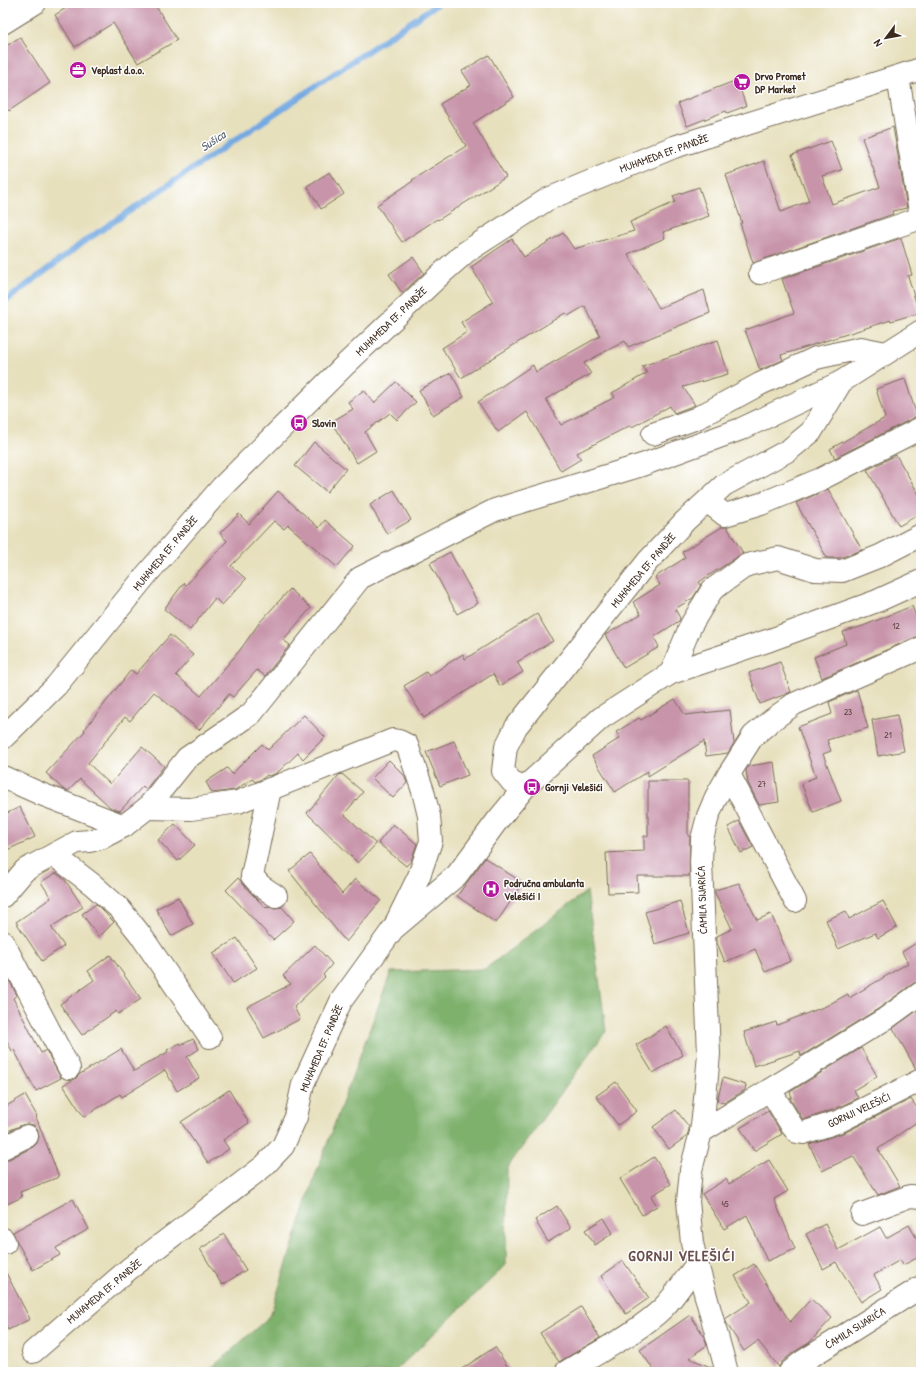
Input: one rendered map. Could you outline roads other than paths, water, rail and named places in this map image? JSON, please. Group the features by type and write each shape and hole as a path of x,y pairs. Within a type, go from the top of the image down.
{"street":[{"path":"3,23 36,3"},
{"name":"MUHAMEDA EF. PANDŽE","path":"3,738 56,686 146,574 222,487 375,337 466,252 548,199 666,150 921,69"},
{"path":"760,273 921,218 898,77"},
{"name":"MUHAMEDA EF. PANDŽE","path":"3,896 25,870 77,842 101,838 124,826 147,808 187,758 251,714 360,578 495,510 642,465 741,430 841,382 921,331"},
{"path":"653,434 697,418 760,384 816,358 862,348 886,353"},
{"name":"MUHAMEDA EF. PANDŽE","path":"524,788 512,782 503,771 506,747 516,727 648,561 685,521 724,485 789,450 811,432 841,382"},
{"path":"710,498 716,508 725,515 761,504 821,479 921,428"},
{"path":"671,673 691,625 712,590 747,565 778,558 815,570 842,571 880,556 921,535"},
{"name":"MUHAMEDA EF. PANDŽE","path":"33,1352 129,1269 264,1166 284,1146 296,1116 303,1084 341,1001 393,929 457,875 497,821 524,788 601,718 671,673 770,640 920,584"},
{"name":"ĆAMILA SIJARIĆA","path":"727,1372 692,1243 688,1201 691,1170 701,1132 709,1054 701,884 702,839 708,816 716,797 753,736 772,720 794,704 921,648"},
{"path":"147,808 191,809 238,802 393,740 399,741 406,745 423,791 429,816 431,841 419,876 393,929"},
{"path":"729,774 795,901"},
{"path":"3,777 40,794 124,826"},
{"path":"270,789 252,876 261,886 276,896"},
{"path":"54,855 93,885 120,909 140,934 210,1037"},
{"path":"3,942 68,1068"},
{"path":"701,1132 884,1019 921,993"},
{"name":"GORNJI VELEŠIĆI","path":"770,1090 792,1126 797,1132 803,1133 840,1120 921,1080"},
{"path":"3,1148 27,1136"},
{"path":"862,1214 910,1196 921,1197"},
{"path":"566,1372 638,1328 651,1318 664,1306 697,1264"},
{"name":"ĆAMILA SIJARIĆA","path":"790,1372 802,1362 921,1287"}],"waterway":[{"name":"Sušica","path":"3,303 85,241 439,3"}],"place":[{"name":"Veplast d.o.o.","path":"78,70"},
{"name":"Drvo Promet DP Market","path":"742,82"},
{"name":"Slovin","path":"299,423"},
{"name":"Gornji Velešići","path":"532,787"},
{"name":"Područna ambulanta Velešići I","path":"491,889"}],"district":[{"name":"GORNJI VELEŠIĆI","path":"682,1256"}]}
